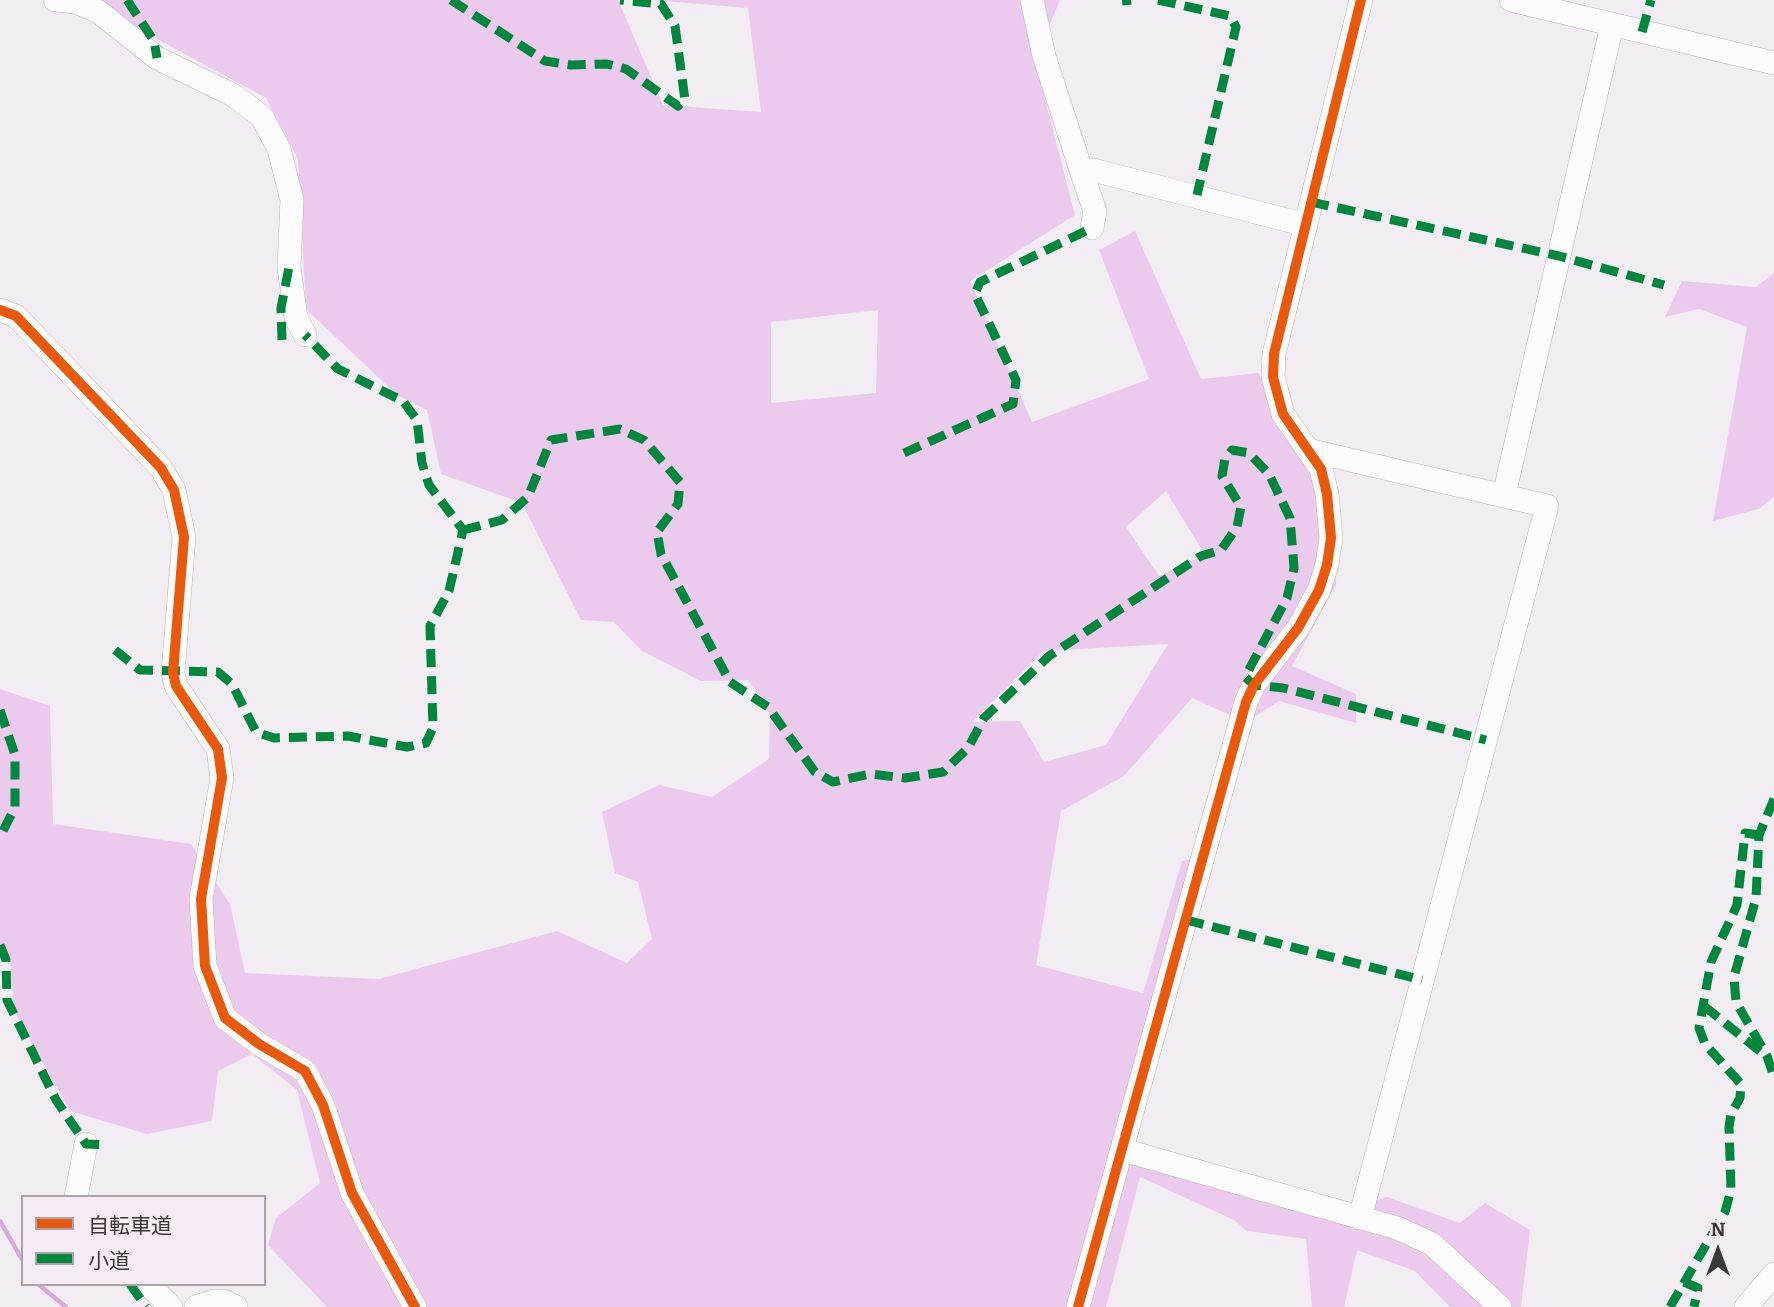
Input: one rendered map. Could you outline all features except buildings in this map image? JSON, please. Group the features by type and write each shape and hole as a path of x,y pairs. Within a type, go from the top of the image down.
{"street":[{"path":"55,0 76,2 99,12 157,58 233,95 262,117 279,149 292,200 289,267 296,317 305,335"},
{"path":"1032,0 1044,56 1095,211 1092,228"},
{"path":"1078,1307 1246,702 1254,685 1298,628 1319,590 1327,565 1331,538 1327,494 1321,469 1312,451 1299,439 1283,414 1273,377 1274,354 1361,0"},
{"path":"1510,0 1774,63"},
{"path":"1504,495 1612,25"},
{"path":"1083,176 1093,170 1106,171 1306,225"},
{"path":"0,310 16,316 161,468 174,490 184,537 173,673 176,686 218,749 222,778 201,899 205,966 225,1018 259,1044 305,1071 323,1105 352,1193 415,1307"},
{"path":"1312,451 1547,506 1360,1218"},
{"path":"76,1195 86,1144"},
{"path":"1123,1150 1397,1228 1432,1244 1500,1307"},
{"path":"1746,1307 1774,1274"},
{"path":"150,1286 171,1307"},
{"path":"196,1307 225,1301 236,1307"}],"shaded area":[{"path":"96,0 618,0 663,105 761,112 748,8 652,0 1060,0 1035,60 1075,215 970,281 1032,422 1149,379 1099,250 1135,231 1201,379 1258,373 1337,485 1336,585 1292,666 1356,694 1356,723 1279,701 1256,716 1232,716 1192,698 1124,776 1061,811 1036,965 1143,993 1182,861 1194,858 1119,1147 1336,1213 1387,1197 1460,1223 1485,1203 1530,1230 1521,1307 1450,1307 1415,1271 1357,1250 1344,1307 1312,1307 1306,1239 1247,1231 1234,1220 1140,1177 1106,1307 327,1307 268,1245 276,1218 320,1183 297,1090 252,1054 218,1071 212,1121 147,1134 70,1111 14,1011 10,957 0,955 0,689 50,706 53,824 191,844 230,904 245,973 379,979 557,931 627,963 652,939 638,882 615,873 602,812 659,785 712,797 769,759 770,715 748,680 701,681 642,651 614,622 581,620 522,503 441,474 427,410 397,395 306,309 298,159 266,98 98,7","holes":["878,310 876,393 771,403 771,322","1166,491 1205,555 1159,576 1126,527","1168,644 1106,745 1044,762 1020,721 972,722 1044,651"]},
{"path":"1774,273 1774,497 1759,509 1713,521 1747,327 1699,309 1665,317 1682,281 1756,287"}],"waterway":[{"path":"0,1221 21,1258"},
{"path":"40,1286 66,1307"}],"marked path":[{"path":"127,0 154,41 157,58"},
{"path":"451,0 545,61 571,65 607,64 626,69 678,106 685,100 675,26 661,4 620,0"},
{"path":"1122,1 1131,0"},
{"path":"1158,0 1230,16 1236,27 1197,195"},
{"path":"1642,32 1651,0"},
{"path":"1311,202 1559,256 1664,285"},
{"path":"904,453 1013,404 1016,380 975,294 980,282 1092,228"},
{"path":"282,340 281,308 289,267"},
{"path":"115,650 140,670 218,672 232,684 256,732 274,738 348,736 407,747 426,743 433,728 430,626 449,591 463,530 429,485 422,463 417,420 403,401 338,369 305,335"},
{"path":"463,530 502,520 528,497 551,440 620,429 644,440 680,482 678,504 657,532 661,554 730,682 768,707 815,772 833,782 870,774 905,778 943,772 968,748 984,718 1049,656 1201,556 1221,550 1237,527 1241,507 1222,476 1225,459 1232,450 1249,453 1269,474 1290,518 1294,568 1287,598 1245,677 1254,685 1283,688 1486,740"},
{"path":"0,710 15,755 15,807 0,837"},
{"path":"1774,799 1759,835 1756,898 1734,977 1736,1002 1767,1056 1774,1077"},
{"path":"1670,1307 1725,1212 1731,1190 1729,1127 1731,1114 1740,1098 1741,1084 1705,1044 1699,1028 1711,962 1737,905 1745,833 1759,835"},
{"path":"1186,920 1422,980"},
{"path":"0,945 6,960 7,1000 56,1100 86,1144 108,1145"},
{"path":"1704,1006 1761,1052"},
{"path":"1684,1282 1698,1288 1694,1307"},
{"path":"131,1286 146,1307"}],"cycle path":[{"path":"1078,1307 1246,702 1254,685 1298,628 1319,590 1327,565 1331,538 1327,494 1321,469 1283,414 1273,377 1274,354 1361,0"},
{"path":"0,310 16,316 161,468 174,490 184,537 173,673 176,686 218,749 222,778 201,899 205,966 225,1018 259,1044 305,1071 323,1105 352,1193 415,1307"}]}
